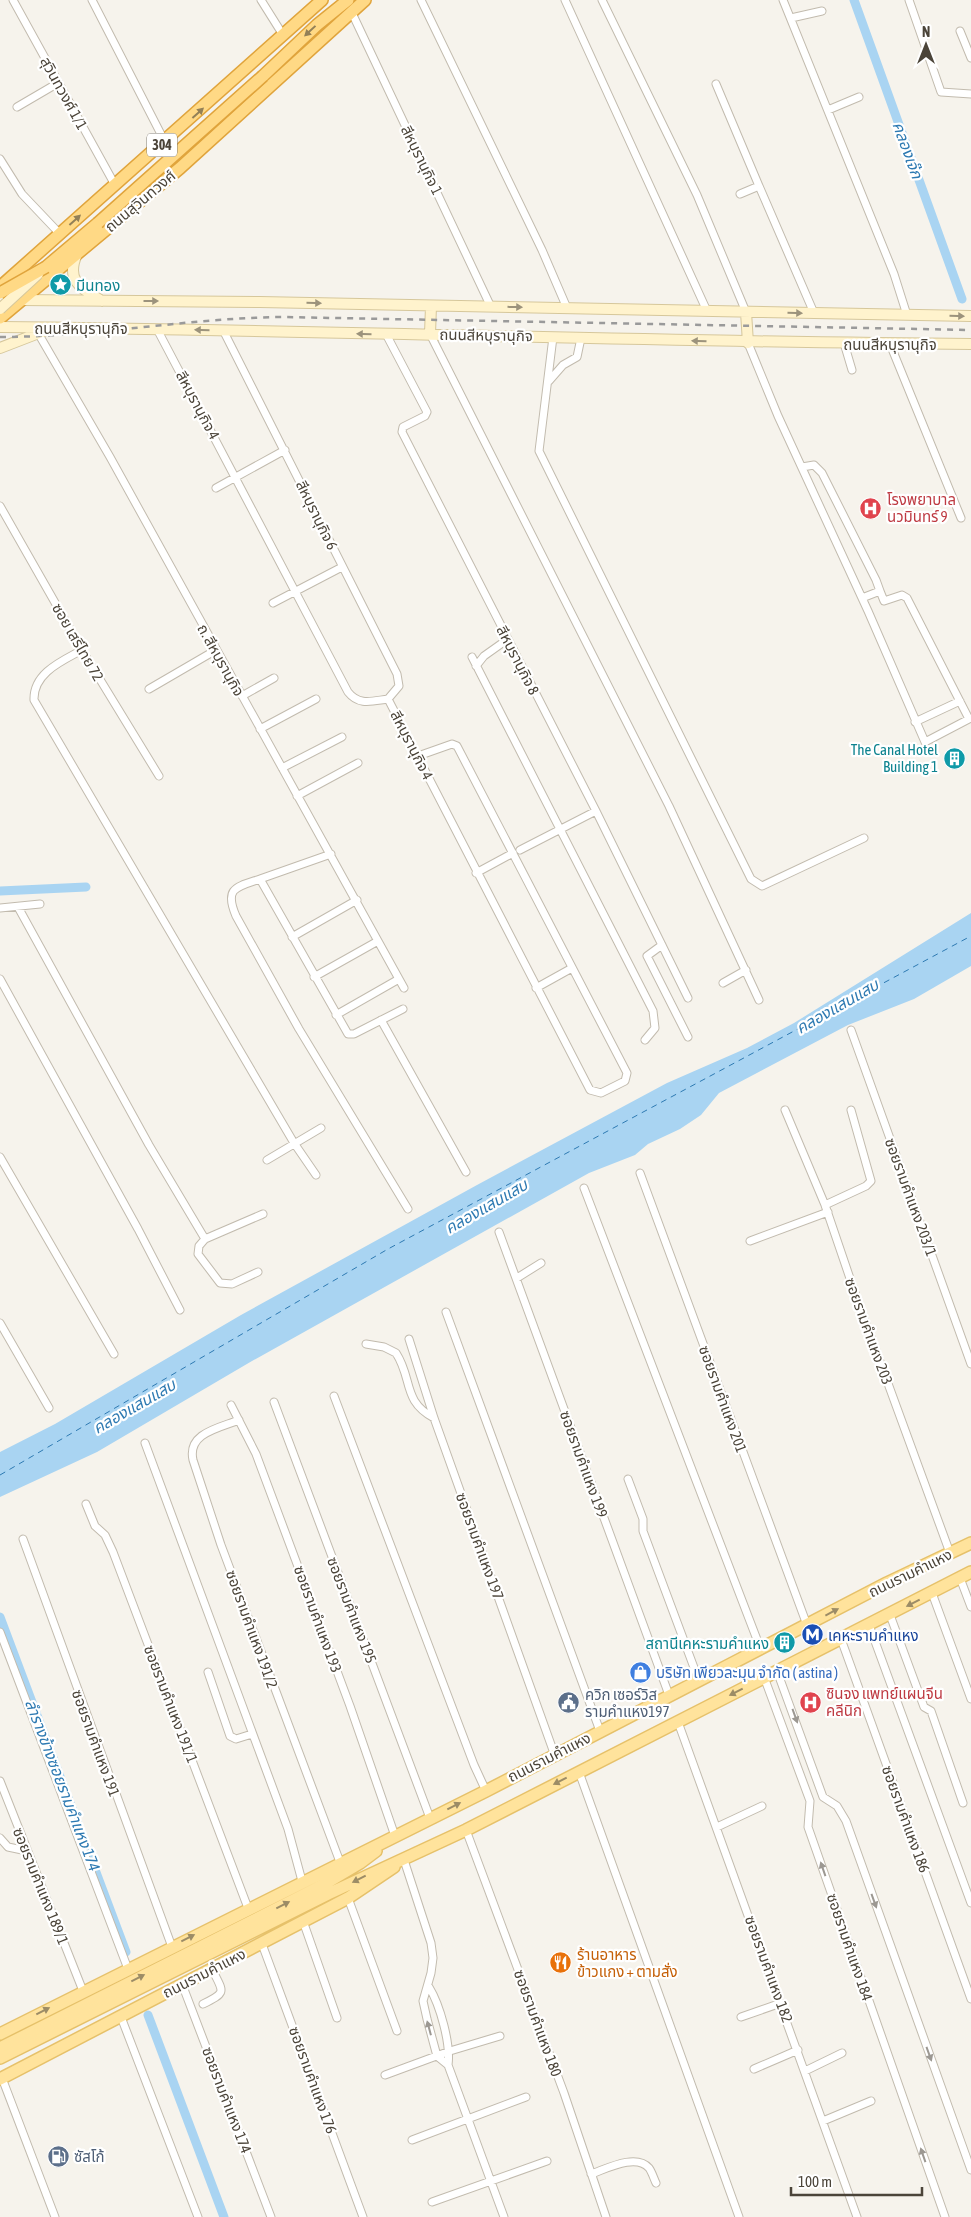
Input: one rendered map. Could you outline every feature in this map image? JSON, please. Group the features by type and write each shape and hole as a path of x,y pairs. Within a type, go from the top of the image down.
{"highway":[{"name":"ถนนสุวินทวงศ์","path":"0,287 102,195 165,142 322,0"},
{"path":"0,294 46,267 263,76 317,25 348,0"},
{"name":"ถนนสุวินทวงศ์","path":"0,318 128,212 365,0"},
{"path":"102,195 97,208 102,213 128,212"},
{"path":"39,252 34,262 39,270 46,271 62,266"},
{"path":"0,276 23,266"},
{"path":"0,301 20,300"}],"main road":[{"path":"76,254 72,270 75,280 83,289 102,301"},
{"path":"0,309 46,267"},
{"name":"ถนนสีหบุรานุกิจ","path":"20,300 971,316"},
{"path":"430,334 431,306"},
{"path":"746,312 748,342"},
{"name":"ถนนสีหบุรานุกิจ","path":"0,327 157,328 748,342 971,344"},
{"path":"0,348 55,328"},
{"name":"ถนนรามคำแหง","path":"0,2034 340,1862 486,1791 554,1753 971,1543"},
{"name":"ถนนรามคำแหง","path":"0,2048 50,2028 373,1872 404,1860 466,1830 971,1572"},
{"name":"ถนนรามคำแหง","path":"0,2058 50,2028 329,1881 360,1863 395,1836"},
{"name":"ถนนรามคำแหง","path":"1,2078 348,1898 380,1879 404,1860"}],"street":[{"name":"สุวินทวงศ์ 1/1","path":"14,0 115,185"},
{"path":"92,0 165,142"},
{"path":"261,0 283,35"},
{"path":"421,0 542,250 567,308"},
{"path":"565,0 708,311"},
{"path":"602,0 697,194 746,312"},
{"path":"784,0 894,274 907,315"},
{"path":"909,0 941,92 971,94"},
{"path":"791,18 822,11"},
{"name":"สีหบุรานุกิจ 1","path":"352,13 492,307"},
{"path":"960,31 971,58"},
{"path":"17,107 58,83"},
{"path":"716,84 814,313"},
{"path":"828,110 859,97"},
{"path":"0,159 22,194 60,234"},
{"path":"740,194 759,186"},
{"name":"สีหบุรานุกิจ 4","path":"157,328 236,476 294,591 353,699 364,702 388,699 476,873 590,1090 601,1093 625,1081 627,1073 572,968"},
{"name":"สีหบุรานุกิจ 6","path":"223,330 397,674 399,686 388,699"},
{"name":"ถ. สีหบุรานุกิจ","path":"38,333 105,448 404,988"},
{"name":"สีหบุรานุกิจ 8","path":"386,334 427,412 426,416 403,428 402,432 596,812 688,998"},
{"path":"430,334 647,761 759,1000"},
{"path":"553,337 539,451 751,879 762,886 864,838"},
{"path":"547,384 558,369 576,357 581,338"},
{"path":"748,342 778,416 862,598 925,742 969,719 907,598 902,595 884,601 822,473 814,465 802,467"},
{"path":"844,343 852,370"},
{"path":"890,344 961,518"},
{"path":"216,488 285,450"},
{"name":"ซอย เสรีไทย 72","path":"0,506 82,650 159,776"},
{"path":"273,603 342,567"},
{"path":"862,598 880,591"},
{"path":"476,666 484,656 508,640"},
{"path":"82,650 46,671 37,682 34,700 294,1143 316,1175"},
{"path":"149,689 216,650"},
{"path":"472,656 653,1011 655,1028 645,1040"},
{"path":"242,696 274,678"},
{"path":"260,729 316,699"},
{"path":"915,722 960,701"},
{"path":"282,768 342,737"},
{"path":"418,756 452,744 458,746 517,852 572,968 536,988"},
{"path":"297,796 358,763"},
{"path":"476,873 560,828 596,812"},
{"path":"331,854 237,886 232,892 230,903 299,1029 408,1209"},
{"path":"260,879 346,1031 351,1034 403,1009"},
{"path":"292,937 356,900"},
{"path":"0,908 40,904"},
{"path":"18,907 149,1145 205,1238"},
{"path":"314,977 378,941"},
{"path":"662,945 647,956 688,1038"},
{"path":"722,984 746,970"},
{"path":"0,979 138,1229 180,1310"},
{"path":"336,1015 399,979"},
{"path":"381,1020 466,1172"},
{"name":"ซอยรามคำแหง 203/1","path":"851,1030 971,1364"},
{"name":"ซอยรามคำแหง 203","path":"785,1110 827,1208 856,1296 950,1553"},
{"path":"750,1241 827,1208 866,1186 871,1181 851,1110"},
{"path":"267,1160 321,1128"},
{"path":"0,1156 114,1354"},
{"name":"ซอยรามคำแหง 201","path":"640,1173 807,1625"},
{"path":"584,1188 761,1650"},
{"path":"258,1272 232,1284 220,1283 198,1254 198,1246 205,1238 263,1214"},
{"name":"ซอยรามคำแหง 199","path":"499,1232 669,1695"},
{"path":"517,1278 541,1263"},
{"path":"446,1312 600,1731"},
{"path":"0,1323 49,1408"},
{"name":"ซอยรามคำแหง 197","path":"409,1339 434,1418 554,1753"},
{"path":"366,1344 384,1347 396,1353 415,1404 423,1412 434,1418"},
{"path":"334,1396 474,1765 486,1791"},
{"name":"ซอยรามคำแหง 195","path":"274,1402 430,1818"},
{"name":"ซอยรามคำแหง 193","path":"231,1405 260,1463 350,1706 395,1836"},
{"name":"ซอยรามคำแหง 191/2","path":"239,1420 197,1439 192,1447 193,1460 224,1555 340,1862"},
{"path":"145,1443 288,1829 302,1881"},
{"path":"628,1480 643,1520 643,1531 699,1681"},
{"name":"ซอยรามคำแหง 191/1","path":"86,1504 95,1526 105,1536 113,1552 248,1908"},
{"name":"ซอยรามคำแหง 191","path":"23,1538 172,1946"},
{"path":"960,1578 971,1607"},
{"path":"932,1593 971,1699"},
{"path":"890,1615 924,1708 931,1711 963,1803"},
{"path":"869,1625 971,1903"},
{"path":"0,1632 128,1969"},
{"name":"ซอยรามคำแหง 186","path":"841,1639 971,1999"},
{"path":"777,1671 823,1797 837,1806 846,1821 971,2170"},
{"path":"208,1672 230,1736 236,1739 252,1734"},
{"name":"ซอยรามคำแหง 184","path":"764,1677 810,1801 808,1827 945,2217"},
{"name":"ซอยรามคำแหง 182","path":"678,1722 806,2070 857,2217"},
{"path":"789,1742 802,1737"},
{"path":"579,1772 739,2217"},
{"name":"ซอยรามคำแหง 189/1","path":"0,1781 83,1991"},
{"path":"810,1801 823,1797"},
{"path":"717,1827 762,1806"},
{"name":"ซอยรามคำแหง 180","path":"466,1830 564,2093 606,2217"},
{"path":"0,1838 8,1847 28,1851"},
{"path":"404,1860 431,1943 433,1958 429,1987 423,2001 437,2056 448,2065"},
{"path":"348,1898 397,2031"},
{"path":"303,1921 337,2018"},
{"name":"ซอยรามคำแหง 176","path":"262,1944 363,2217"},
{"path":"203,2004 220,1996 222,1992 222,1987 212,1969"},
{"name":"ซอยรามคำแหง 174","path":"182,1984 271,2217"},
{"path":"429,1987 436,1999 450,2051 448,2065 504,2217"},
{"path":"741,2017 781,2003"},
{"path":"121,2017 198,2217"},
{"path":"385,2075 450,2051 500,2036"},
{"path":"754,2069 798,2050"},
{"path":"806,2070 842,2053"},
{"path":"1,2078 55,2217"},
{"path":"412,2140 526,2097"},
{"path":"823,2121 871,2101"},
{"path":"432,2202 547,2161"},
{"path":"591,2174 634,2162 643,2164 649,2169 656,2183"}],"water":[{"name":"คลองแสนแสบ","path":"971,913 971,966 914,999 848,1025 719,1093 701,1115 680,1129 648,1144 635,1155 589,1173 252,1361 97,1452 0,1497 0,1452 55,1424 241,1315 477,1185 667,1083 747,1048 794,1023"}],"waterway":[{"name":"คลองเจ๊ก","path":"854,0 962,299"},
{"path":"0,891 86,887"},
{"name":"ลำรางข้างซอยรามคำแหง 174","path":"0,1617 126,1952"},
{"name":"ลำรางข้างซอยรามคำแหง 174","path":"148,2015 224,2217"}],"ferry route":[{"path":"0,1475 388,1249 971,936"}],"railway":[{"path":"0,337 71,334 247,318 282,317 971,330"}],"place":[{"name":"มีนทอง","path":"60,285"},
{"name":"โรงพยาบาล นวมินทร์ 9","path":"871,508"},
{"name":"The Canal Hotel Building 1","path":"954,758"},
{"name":"เคหะรามคำแหง","path":"812,1635"},
{"name":"สถานีเคหะรามคำแหง","path":"785,1643"},
{"name":"บริษัท เพียวละมุน จำกัด ( astina )","path":"640,1672"},
{"name":"ซินจง แพทย์แผนจีน คลีนิก","path":"810,1702"},
{"name":"ควิก เซอร์วิส รามคำแหง197","path":"569,1703"},
{"name":"ร้านอาหาร ข้าวแกง + ตามสั่ง","path":"561,1963"},
{"name":"ซัสโก้","path":"58,2156"}]}
